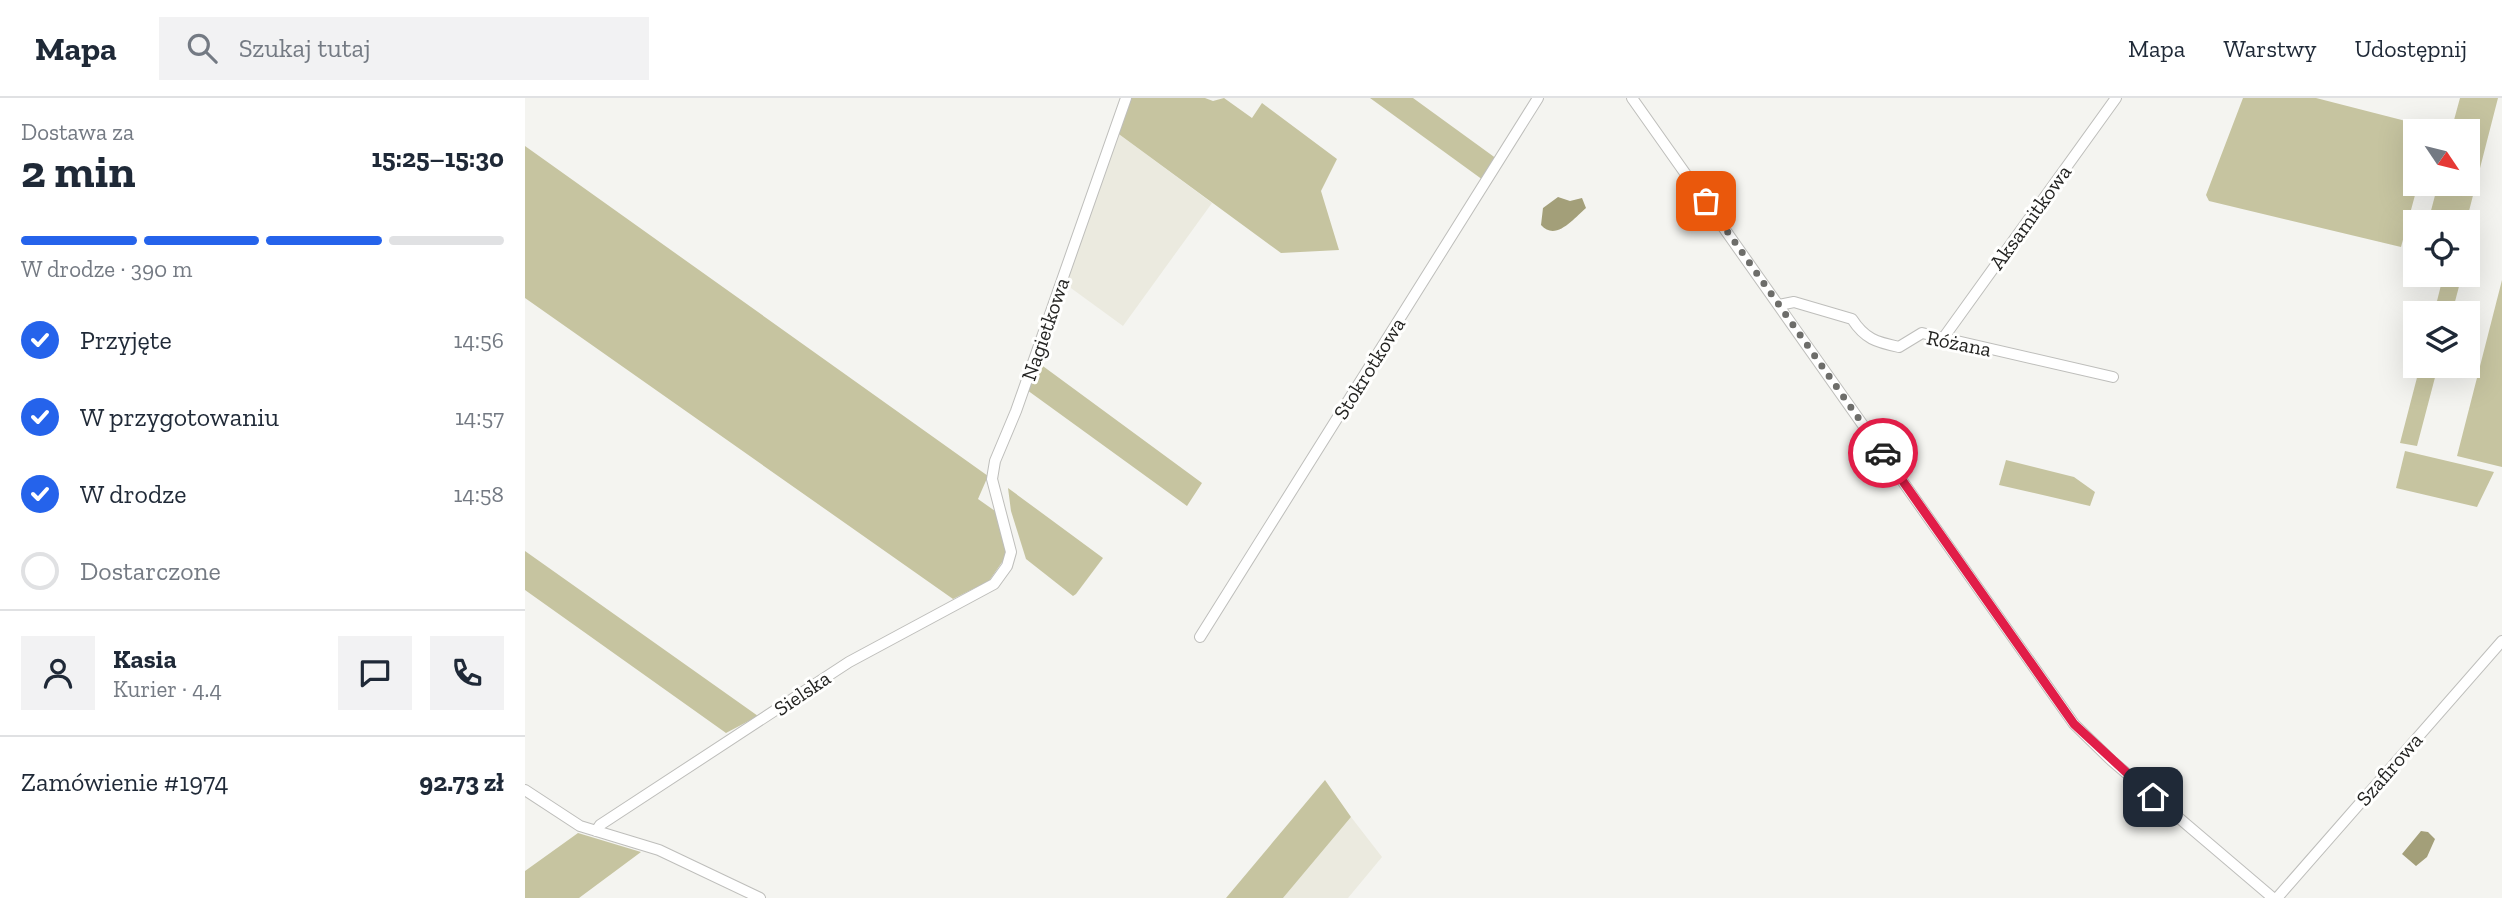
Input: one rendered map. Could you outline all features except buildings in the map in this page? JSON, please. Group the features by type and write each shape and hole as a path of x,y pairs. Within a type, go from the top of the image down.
{"street":[{"name":"Nagietkowa","path":"1010,561 1011,552 993,492 995,461 1011,426 1126,98"},
{"name":"Stokrotkowa","path":"1200,637 1538,98"},
{"path":"1632,98 2061,706 2089,741 2275,898"},
{"name":"Aksamitkowa","path":"1944,337 2116,98"},
{"name":"Różana","path":"1779,304 1794,302 1852,319 1863,336 1873,342 1899,347 1922,333 2113,377"},
{"name":"Sielska","path":"596,831 600,825 849,662 994,584 1010,561"},
{"name":"Szafirowa","path":"2275,898 2502,641"},
{"path":"525,790 570,821 659,850 760,898"}],"shaded area":[{"path":"1128,98 1205,98 1213,101 1224,98 1252,118 1262,103 1337,159 1321,191 1339,250 1281,253 1116,132"},
{"path":"1370,98 1413,98 1497,159 1483,180"},
{"path":"2243,98 2316,98 2403,120 2403,196 2415,196 2411,210 2403,210 2401,247 2209,201 2206,195"},
{"path":"2460,98 2498,98 2480,168 2480,119 2454,119"},
{"path":"1116,132 1212,203 1123,326 1064,283"},
{"path":"525,146 988,476 978,499 995,511 1007,555 989,581 953,599 525,298"},
{"path":"2435,196 2473,196 2469,210 2431,210"},
{"path":"1558,197 1570,201 1582,198 1586,208 1565,227 1547,230 1541,225 1543,208"},
{"path":"2502,280 2502,467 2457,456 2477,378 2480,378 2480,366"},
{"path":"2440,287 2459,287 2455,301 2437,301"},
{"path":"1036,361 1202,483 1187,506 1027,390"},
{"path":"2417,378 2435,378 2417,446 2400,443"},
{"path":"2405,451 2494,472 2477,507 2396,488"},
{"path":"2006,460 2074,477 2095,492 2090,506 1999,485"},
{"path":"1008,488 1103,558 1073,596 1026,559 1011,511"},
{"path":"525,551 758,716 726,733 525,590"},
{"path":"1325,780 1351,817 1283,898 1226,898"},
{"path":"1351,817 1382,857 1348,898 1283,898"},
{"path":"2421,831 2428,832 2435,839 2427,857 2416,866 2402,854"},
{"path":"578,833 641,852 579,898 525,898 525,871"}],"way so far":[{"path":"1706,201 1883,453"}],"route":[{"path":"1883,453 2074,724 2089,741 2153,797"}]}
